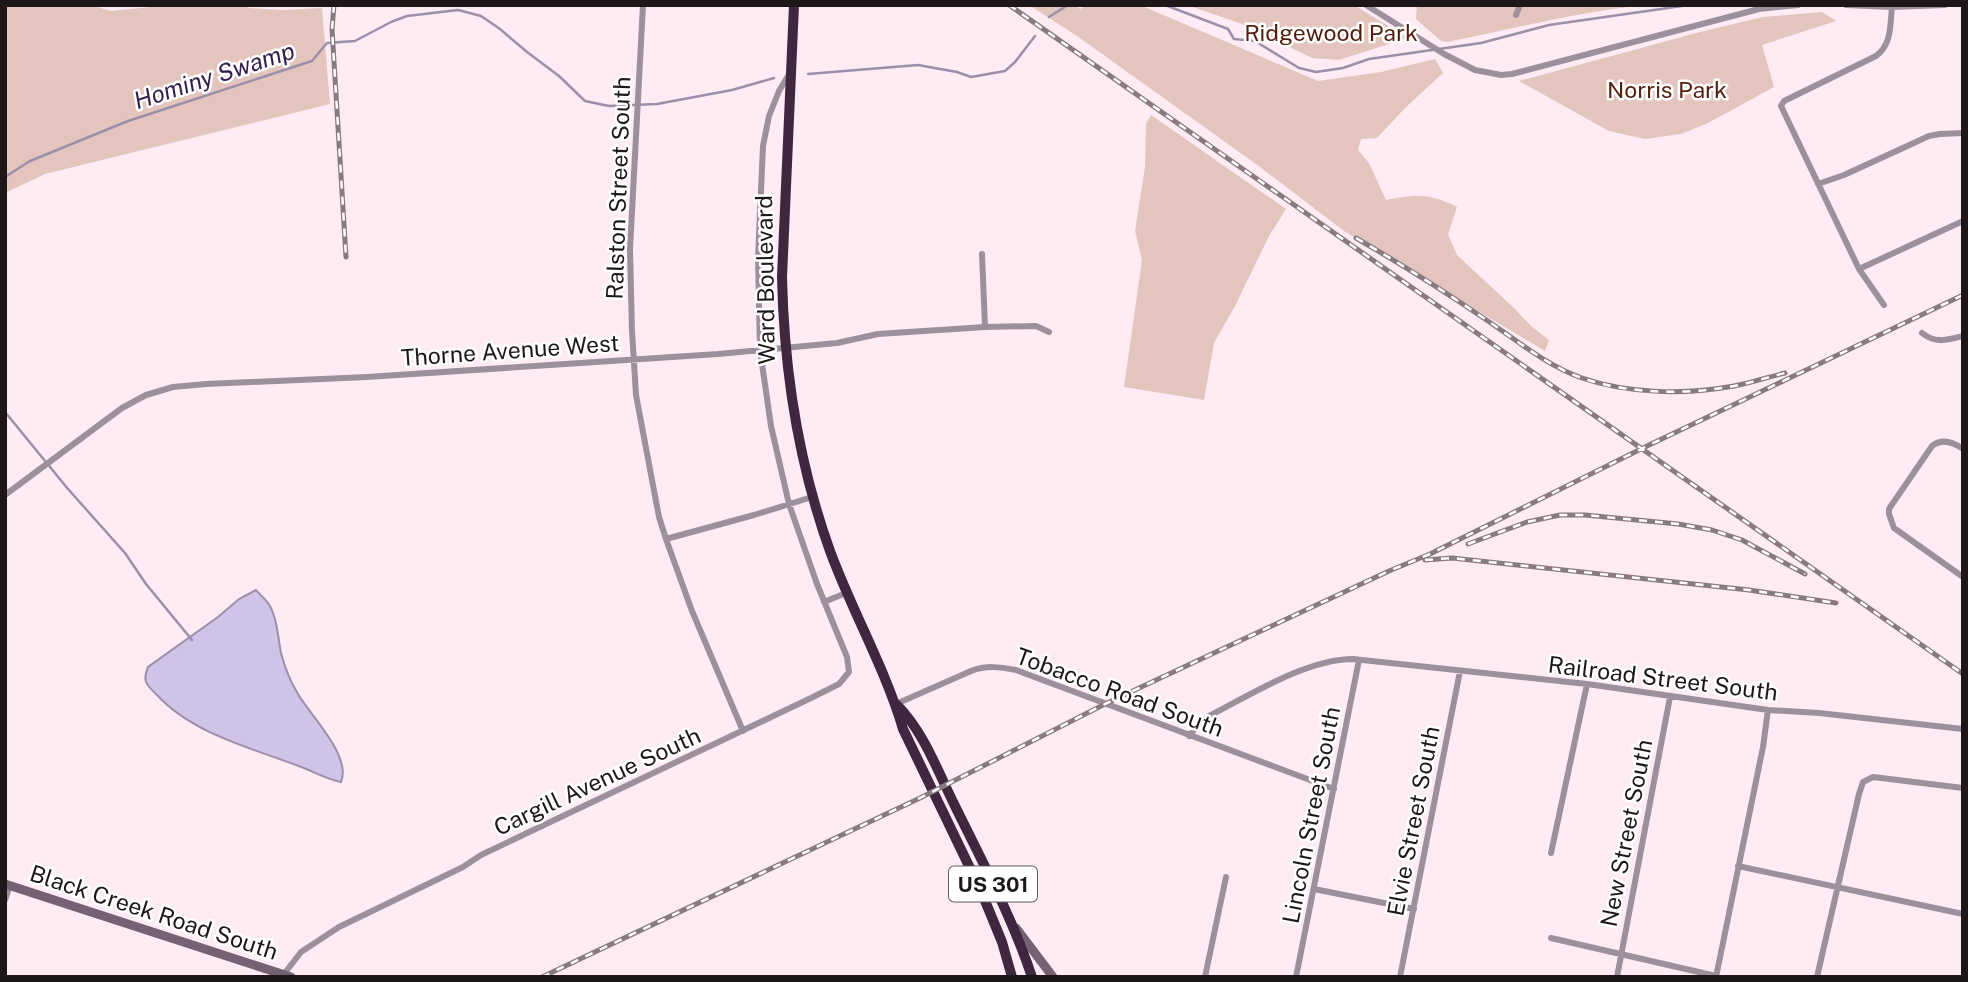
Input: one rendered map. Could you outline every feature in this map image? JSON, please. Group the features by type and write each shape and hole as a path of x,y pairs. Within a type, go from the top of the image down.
{"highway":[{"name":"Ward Boulevard","path":"794,5 782,260 785,348 796,425 812,497 846,593 896,704 903,729 981,891 1012,977"},
{"name":"Ward Boulevard","path":"896,704 909,717 927,749 1014,925 1033,975"},
{"path":"1004,950 1033,975"}],"street":[{"name":"Ralston Street South","path":"643,5 630,249 636,395 659,517 666,539 692,611 743,731"},
{"path":"1366,5 1458,62 1488,74 1504,75 1759,9 1798,5"},
{"path":"1516,15 1520,5"},
{"path":"1846,5 1945,5"},
{"path":"1884,305 1859,269 1781,106 1784,101 1883,51 1887,45 1892,7"},
{"path":"791,72 779,91 769,116 763,146 758,258 760,350 771,426 789,504 824,602 846,593"},
{"path":"1818,184 1844,175 1928,136 1963,133"},
{"path":"1859,269 1963,221"},
{"path":"982,254 985,327"},
{"name":"Thorne Avenue West","path":"5,495 122,408 159,390 206,384 367,377 760,350 837,343 878,334 985,327 1036,326 1049,332"},
{"path":"1922,333 1928,338 1941,341 1963,336"},
{"path":"1963,449 1945,442 1937,442 1932,446 1889,509 1894,528 1963,577"},
{"path":"666,539 812,497"},
{"name":"Cargill Avenue South","path":"285,976 301,952 339,927 463,867 481,855 839,684 849,672 847,657 824,602"},
{"name":"Railroad Street South","path":"1189,736 1209,716 1303,669 1338,659 1587,684 1768,710 1963,729"},
{"name":"Lincoln Street South","path":"1296,977 1359,660"},
{"name":"Tobacco Road South","path":"896,704 982,667 1016,670 1334,789"},
{"name":"Elvie Street South","path":"1400,977 1460,671"},
{"path":"1551,853 1587,684"},
{"name":"New Street South","path":"1617,977 1670,697"},
{"path":"1551,937 1716,976 1763,747 1768,710"},
{"path":"1817,977 1863,782 1869,778 1936,783 1963,788"},
{"path":"1738,866 1963,914"},
{"path":"1205,977 1226,877"},
{"path":"5,900 7,885"},
{"name":"Black Creek Road South","path":"7,885 285,976"},
{"path":"1314,889 1413,909"},
{"path":"1014,925 1053,977"}],"green space":[{"path":"5,5 90,5 111,11 170,5 246,5 249,8 282,10 322,8 330,104 45,174 5,193"},
{"path":"1029,5 1075,5 1080,9 1088,5 1140,5 1318,81 1381,72 1435,59 1443,73 1377,138 1361,139 1358,150 1369,163 1386,200 1422,196 1457,207 1448,234 1457,255 1549,340 1545,351 1344,231 1260,167 1077,36"},
{"name":"Ridgewood Park","path":"1187,5 1354,5 1408,38 1339,60 1312,58 1242,24"},
{"path":"1417,5 1648,5 1572,16 1447,42 1441,41 1416,19"},
{"name":"Norris Park","path":"1822,12 1836,21 1762,45 1774,87 1708,123 1681,134 1645,139 1609,131 1519,81 1763,17"},
{"path":"1151,115 1286,209 1269,236 1214,343 1204,400 1124,387 1142,260 1135,231 1145,167 1146,124"}],"shaded area":[{"path":"256,590 273,611 281,653 293,684 341,760 341,782 204,729 171,708 146,682 148,667 239,599"}],"waterway":[{"name":"Hominy Swamp","path":"1049,17 1068,5"},
{"name":"Hominy Swamp","path":"1165,5 1228,29 1234,39 1255,41 1299,68 1316,72 1343,68 1369,59 1481,43 1549,25 1689,5"},
{"name":"Hominy Swamp","path":"5,177 30,161 128,121 312,61 327,43 355,41 407,16 458,10 481,16 559,76 585,101 609,106 657,104 732,90 774,78"},
{"name":"Hominy Swamp","path":"808,74 918,65 971,77 1005,71 1035,36"},
{"path":"5,412 125,553 146,584 192,640"}],"railway":[{"path":"334,5 332,29 346,257"},
{"path":"1009,5 1963,674"},
{"path":"1356,238 1451,296 1543,359 1582,378 1638,390 1677,392 1734,386 1785,373"},
{"path":"542,977 920,798 1105,704 1430,554 1647,446 1963,295"},
{"path":"1468,544 1527,522 1560,515 1585,515 1712,530 1742,540 1805,574"},
{"path":"1425,560 1452,558 1749,590 1836,603"}]}
